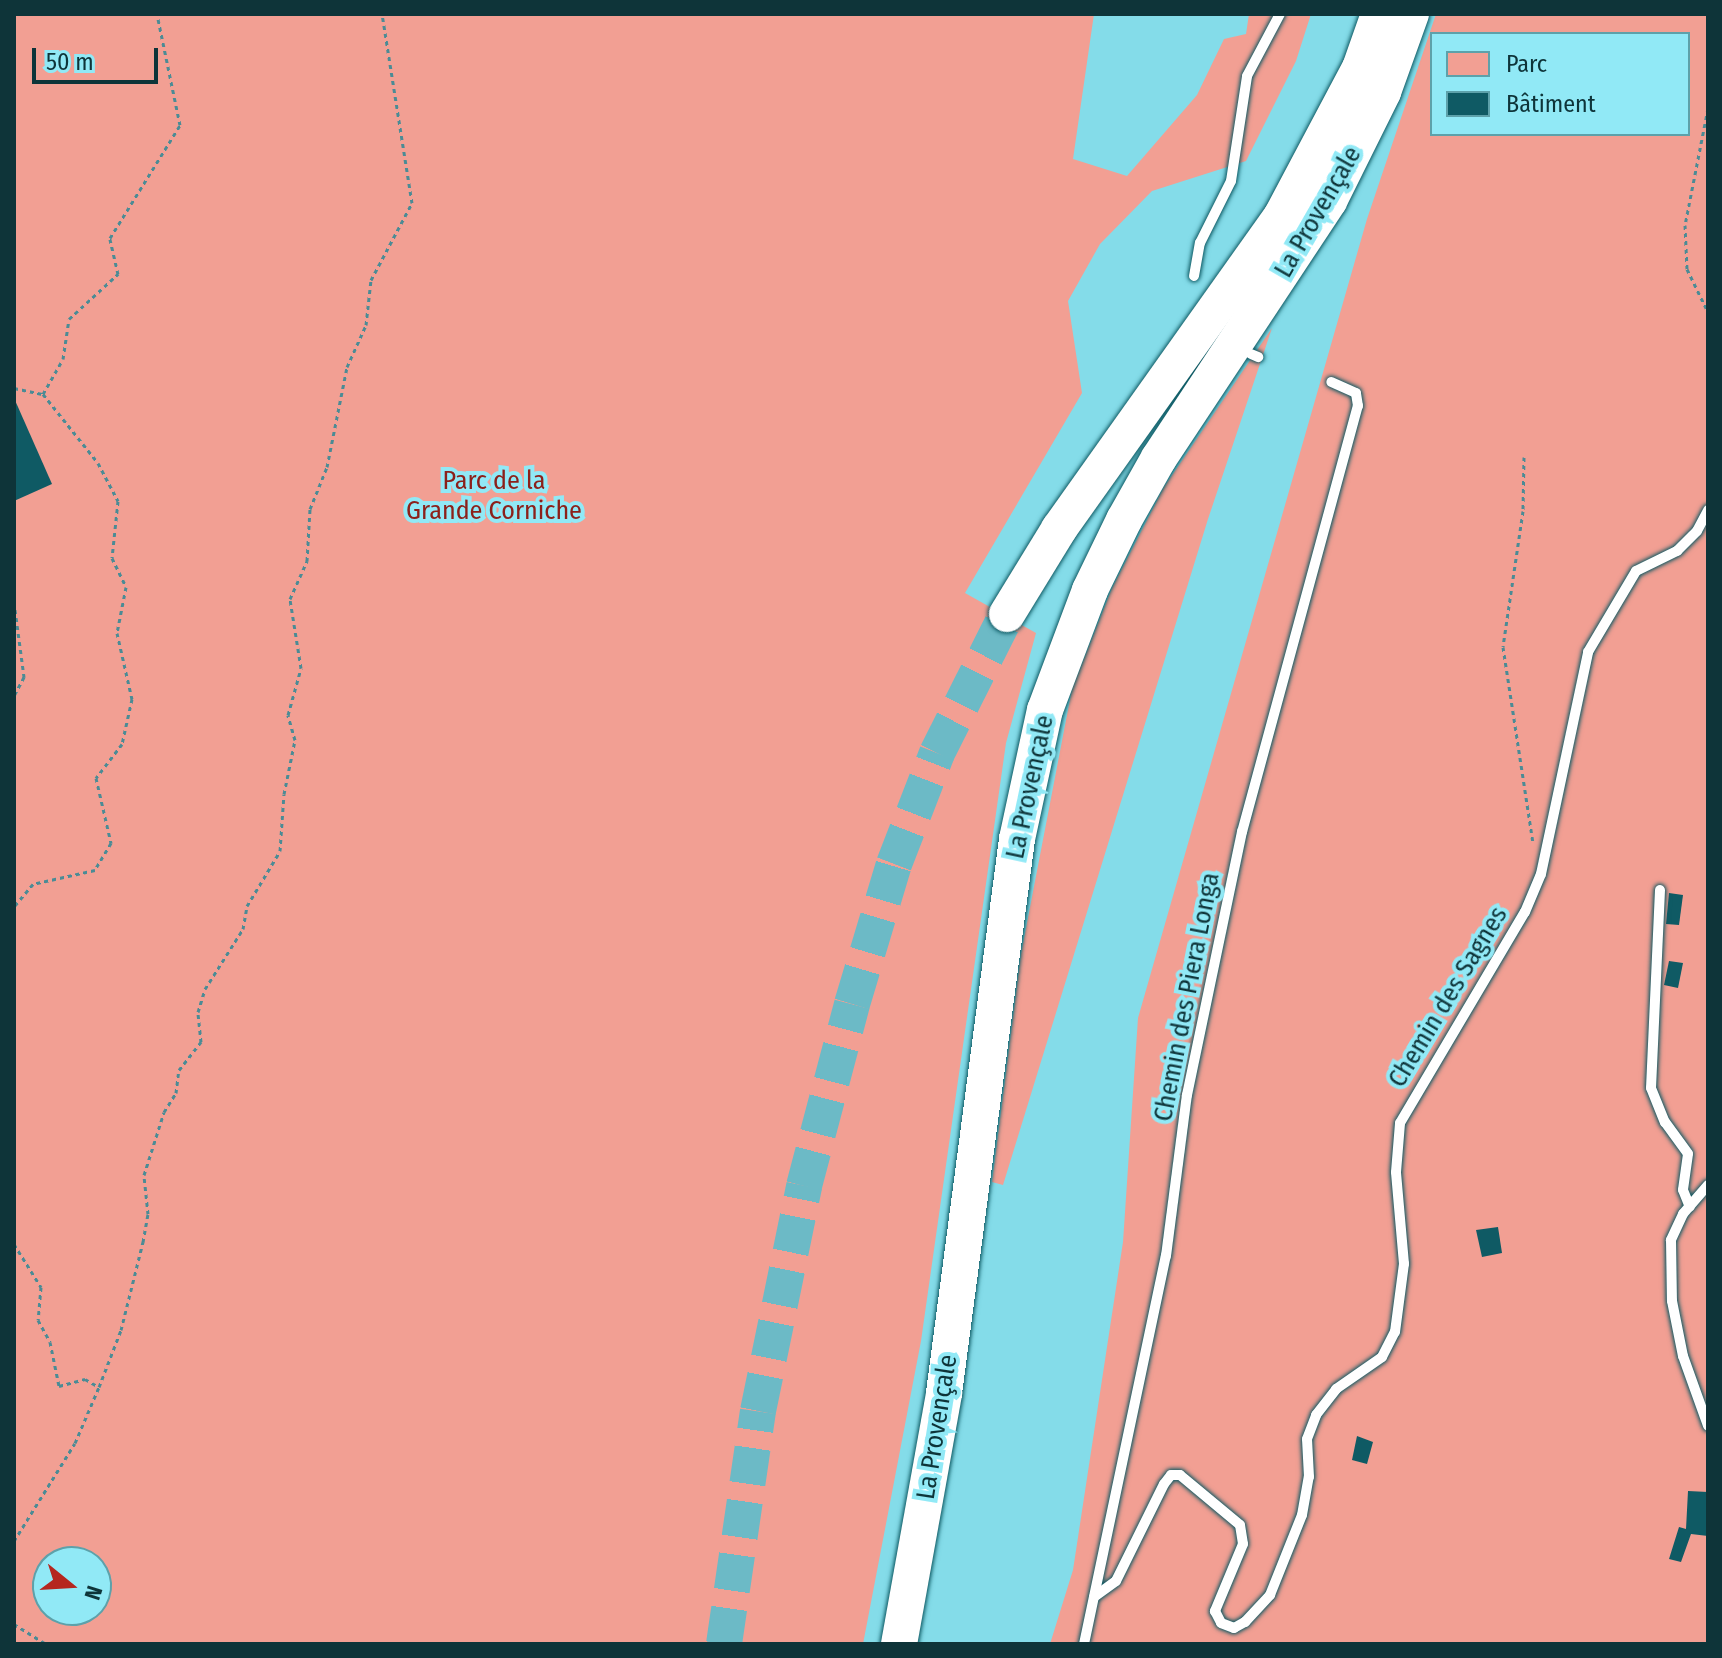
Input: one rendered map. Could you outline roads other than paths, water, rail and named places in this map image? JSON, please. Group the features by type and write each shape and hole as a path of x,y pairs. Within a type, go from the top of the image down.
{"highway":[{"name":"La Provençale","path":"1007,614 1059,529 1281,217 1360,68 1379,14"},
{"name":"La Provençale","path":"899,1644 944,1393 1017,839 1045,710 1090,590 1124,520 1159,458 1329,201 1383,92 1411,14"}],"lane":[{"path":"1194,276 1200,243 1231,181 1247,76 1280,14"},
{"name":"Chemin des Piera Longa","path":"1084,1644 1166,1256 1187,1095 1242,832 1358,406 1356,393 1331,382"},
{"name":"Chemin des Sagnes","path":"1094,1597 1116,1581 1171,1475 1180,1475 1240,1525 1243,1544 1215,1611 1221,1623 1234,1628 1245,1622 1270,1595 1302,1515 1309,1477 1307,1439 1316,1415 1336,1389 1382,1357 1395,1332 1404,1264 1396,1172 1400,1123 1525,912 1541,874 1588,652 1636,571 1677,551 1697,531 1708,510"},
{"path":"1660,890 1651,1088 1665,1122 1688,1154 1683,1190 1690,1207"},
{"path":"1708,1185 1690,1207 1671,1240 1672,1301 1683,1356 1708,1426"}],"tunnel":[{"path":"724,1644 758,1411 804,1186 852,1004 894,864 937,753 1007,614"}],"park label":[{"name":"Parc de la Grande Corniche","path":"494,496"}]}
